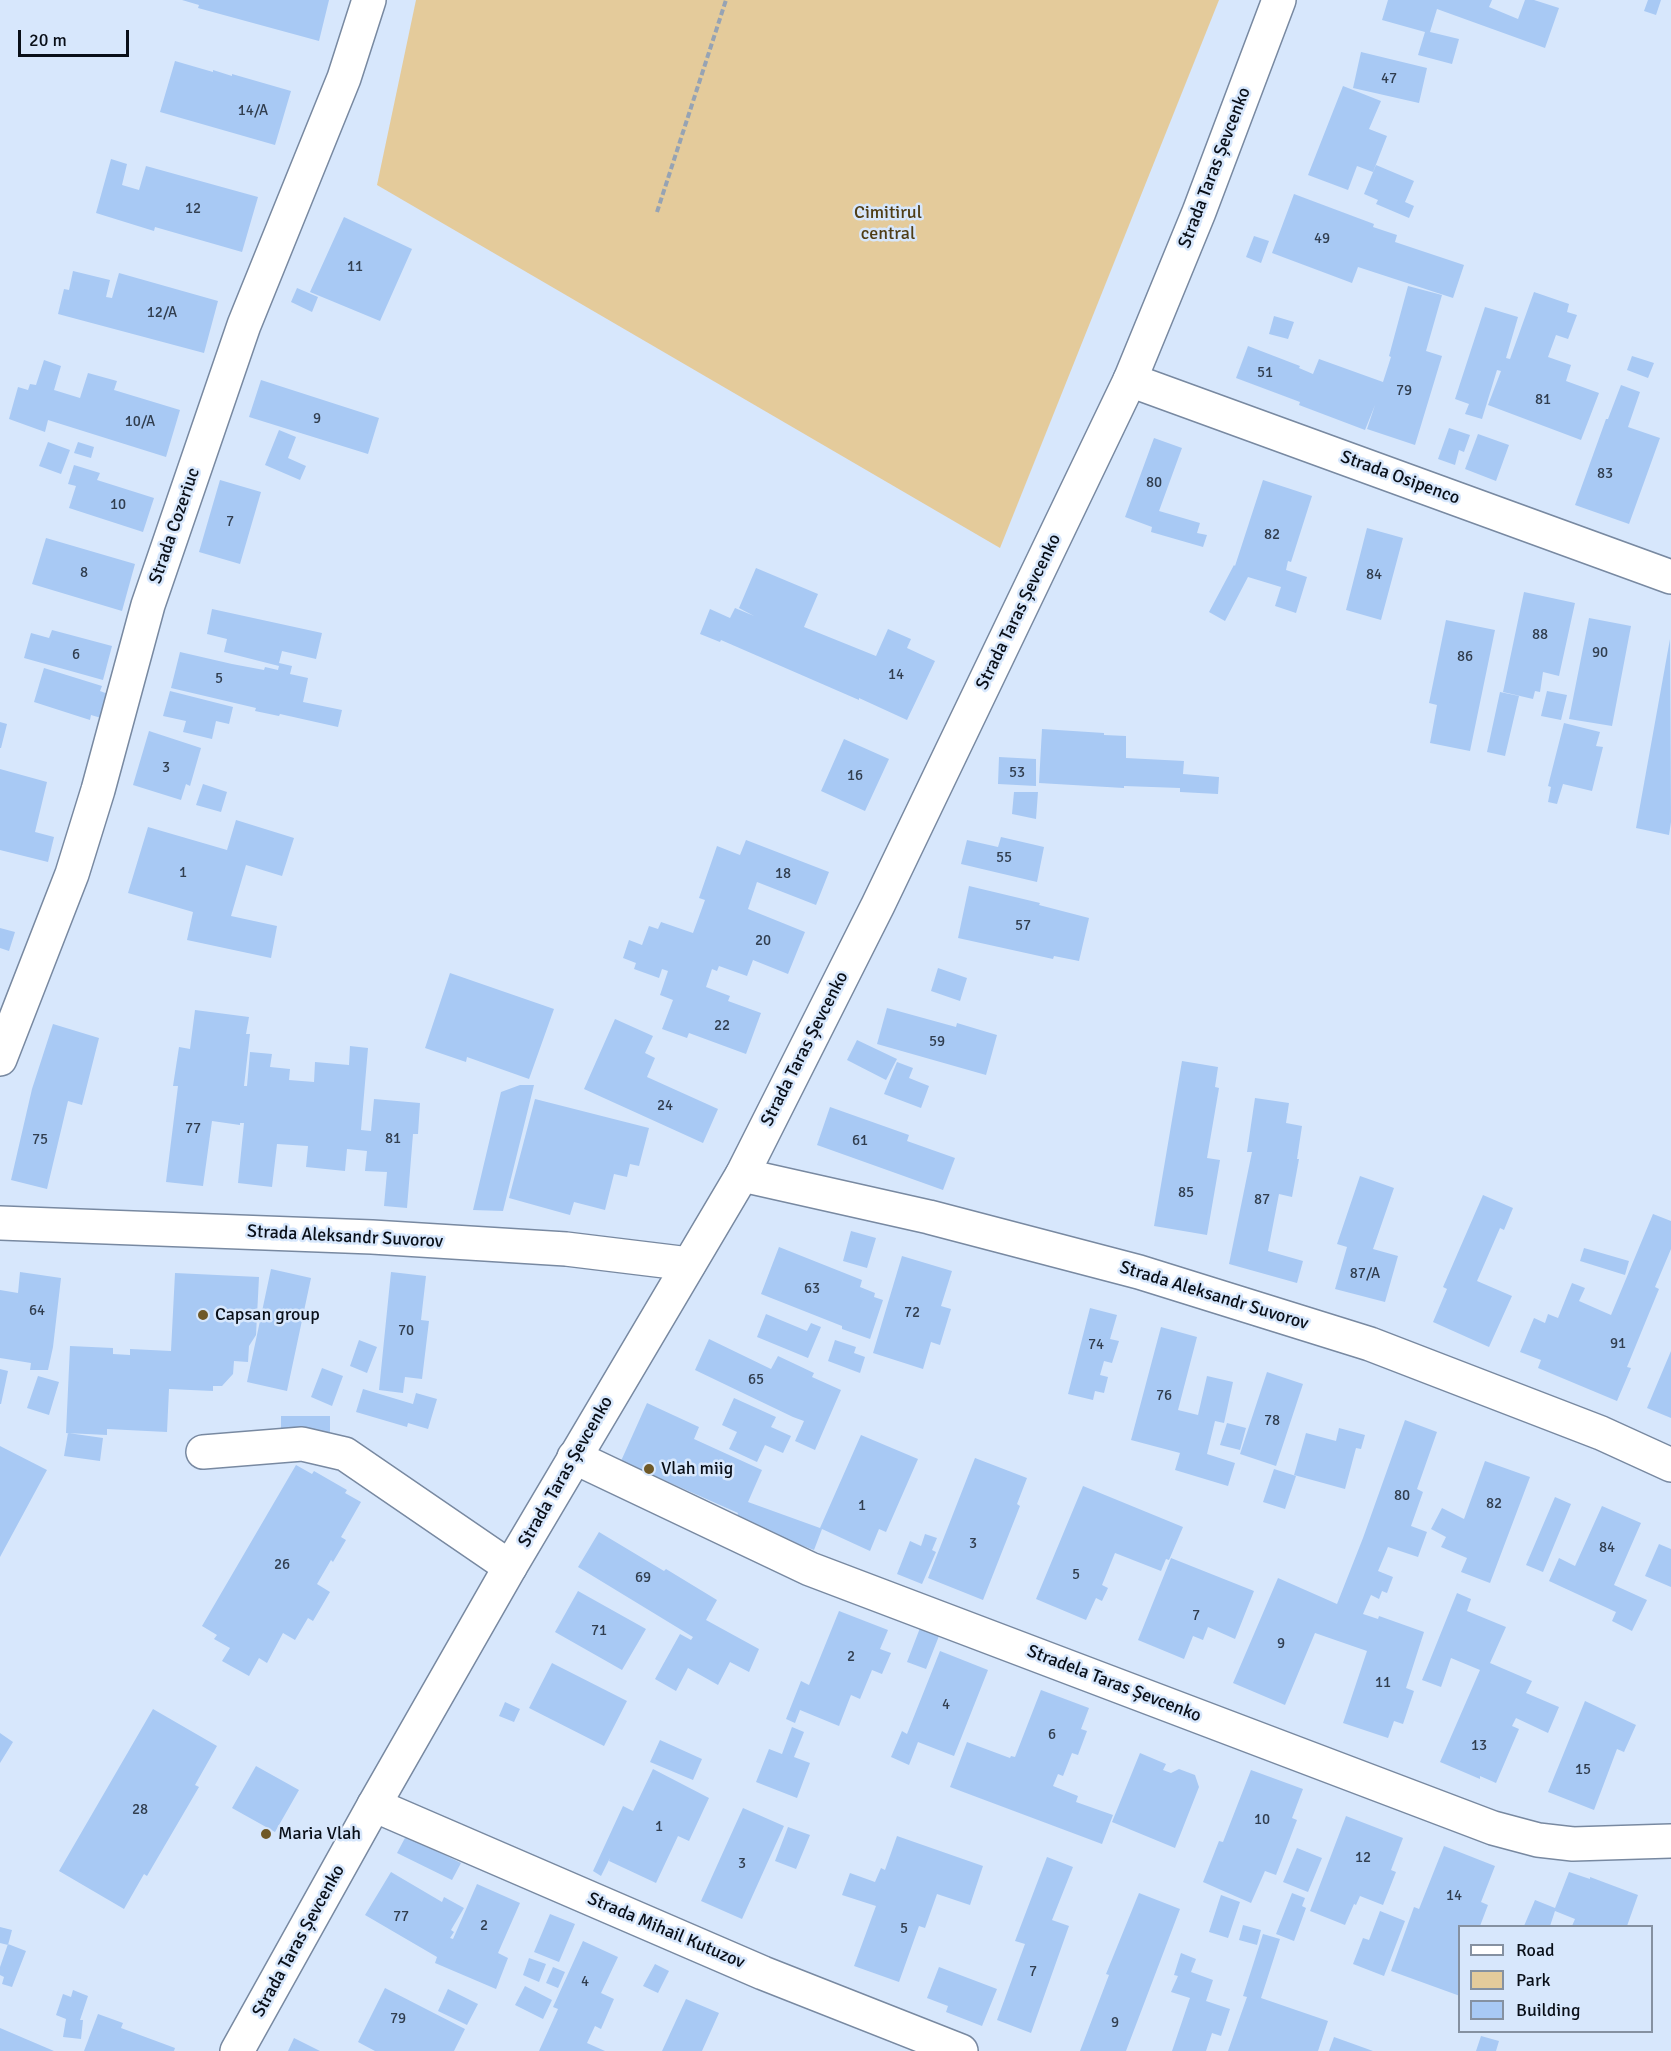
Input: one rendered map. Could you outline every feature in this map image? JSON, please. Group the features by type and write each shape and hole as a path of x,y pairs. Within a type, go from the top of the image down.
{"street":[{"name":"Strada Cozeriuc","path":"0,1059 72,874 98,790 148,606 244,325 344,78 369,0"},
{"name":"Strada Taras Șevcenko","path":"237,2051 510,1567 742,1175 878,905 1130,380 1199,212 1279,0"},
{"name":"Strada Osipenco","path":"1130,380 1671,577"},
{"name":"Strada Aleksandr Suvorov","path":"742,1175 929,1216 1140,1272 1348,1337 1601,1433 1671,1465"},
{"name":"Strada Aleksandr Suvorov","path":"0,1223 566,1248 689,1264"},
{"path":"203,1452 302,1444 345,1454 510,1567"},
{"name":"Stradela Taras Șevcenko","path":"574,1457 810,1569 1493,1828 1538,1840 1573,1844 1671,1841"},
{"name":"Strada Mihail Kutuzov","path":"375,1805 763,1973 961,2051"}],"path":[{"path":"657,212 726,0"}],"green space":[{"name":"Cimitirul central","path":"416,0 1219,0 1000,548 377,185"}],"building":[{"path":"182,0 329,0 319,41 198,8 199,5"},
{"path":"1388,0 1492,0 1489,7 1518,19 1525,0 1534,0 1559,8 1545,48 1437,9 1430,32 1459,39 1452,64 1418,55 1425,32 1382,20"},
{"path":"1648,0 1661,0 1656,15 1644,11"},
{"path":"1361,52 1427,68 1419,103 1353,88"},
{"path":"175,61 291,91 275,145 160,112"},
{"path":"1343,86 1381,101 1369,129 1387,136 1373,172 1357,166 1348,190 1308,175"},
{"path":"111,159 127,164 122,185 139,190 146,166 258,197 242,252 155,227 154,231 96,213"},
{"path":"1376,165 1414,181 1405,202 1414,206 1409,218 1376,204 1378,200 1364,194"},
{"path":"1294,194 1374,224 1373,227 1397,235 1395,242 1464,265 1453,298 1358,267 1352,283 1272,253"},
{"path":"344,217 412,249 380,321 310,292"},
{"path":"1254,236 1269,241 1261,263 1246,257"},
{"path":"73,271 110,280 106,297 112,298 119,273 218,301 204,353 58,314 64,289 69,290"},
{"path":"1408,286 1442,295 1426,351 1442,356 1415,445 1367,429 1375,405 1365,430 1236,378 1248,346 1300,366 1299,368 1313,374 1319,359 1383,382"},
{"path":"297,288 318,297 312,312 291,302"},
{"path":"1534,292 1569,304 1567,312 1577,315 1568,339 1556,335 1548,357 1571,365 1566,381 1599,393 1581,440 1488,405 1501,371 1497,370 1482,419 1465,414 1469,404 1455,399 1485,307 1518,317 1506,358 1510,359"},
{"path":"1274,316 1294,322 1288,339 1269,334"},
{"path":"1632,356 1654,363 1648,378 1627,370"},
{"path":"44,360 61,366 54,390 80,398 88,373 117,381 114,390 180,410 166,457 48,420 45,432 9,419 18,387 28,390 30,384 36,385"},
{"path":"261,380 379,418 368,454 249,417"},
{"path":"1621,385 1640,392 1628,427 1660,438 1629,524 1575,505 1606,419 1608,419"},
{"path":"1449,428 1470,435 1464,452 1459,450 1455,465 1438,459"},
{"path":"279,430 296,437 288,458 306,466 300,480 265,465"},
{"path":"1478,434 1509,445 1496,481 1465,469"},
{"path":"1154,438 1182,448 1159,511 1200,523 1197,533 1207,535 1203,547 1151,532 1152,527 1125,517"},
{"path":"48,442 70,450 61,474 39,466"},
{"path":"78,442 94,447 91,458 74,453"},
{"path":"74,465 100,473 97,480 154,498 143,532 69,508 76,486 68,484"},
{"path":"220,480 261,492 240,564 199,552"},
{"path":"1263,480 1312,496 1291,562 1288,561 1286,570 1307,577 1296,613 1275,606 1281,587 1248,577 1225,621 1209,612 1235,566"},
{"path":"1367,528 1403,538 1381,620 1346,610"},
{"path":"46,538 135,564 122,611 32,584"},
{"path":"756,568 818,594 804,627 876,656 888,629 911,639 907,648 935,661 907,720 721,640 720,642 700,634 710,609 730,618 735,608 754,616 739,608"},
{"path":"1524,592 1575,603 1559,676 1543,672 1540,692 1535,691 1533,699 1503,692"},
{"path":"212,609 322,633 316,659 282,651 279,663 292,666 290,674 308,678 303,702 342,710 338,727 255,711 256,708 171,688 180,652 264,670 265,667 278,670 279,666 224,652 227,639 207,634"},
{"path":"1589,618 1631,626 1612,726 1569,719"},
{"path":"1446,620 1495,630 1470,751 1430,743 1437,705 1429,703"},
{"path":"52,630 112,646 103,680 24,658 31,633 49,638"},
{"path":"1670,639 1671,822 1669,835 1636,828"},
{"path":"44,668 102,686 100,691 108,694 101,718 91,715 90,720 34,702"},
{"path":"170,691 233,707 229,724 216,721 212,739 183,732 186,721 163,716"},
{"path":"1547,691 1567,695 1561,720 1541,716"},
{"path":"1500,692 1519,696 1505,756 1487,752"},
{"path":"0,722 7,724 1,748 0,748"},
{"path":"1564,723 1600,732 1596,746 1603,747 1592,791 1563,784 1557,804 1548,802 1551,787 1548,786"},
{"path":"1042,729 1126,736 1126,758 1184,761 1183,774 1219,777 1218,794 1180,792 1180,788 1124,786 1124,788 1039,783"},
{"path":"149,731 201,748 190,786 186,784 181,800 133,785"},
{"path":"844,739 889,759 865,811 821,791"},
{"path":"999,757 1036,759 1036,786 998,784"},
{"path":"0,769 47,782 35,832 54,837 48,862 0,850"},
{"path":"203,784 227,792 221,812 196,805"},
{"path":"1014,792 1038,792 1036,819 1012,814"},
{"path":"236,820 294,838 282,876 246,865 231,916 277,926 271,958 187,940 193,912 128,893 148,827 227,850"},
{"path":"1001,837 1044,847 1037,882 961,864 967,840 998,847"},
{"path":"746,840 829,872 816,905 757,882 748,909 805,932 788,974 753,960 747,976 719,966 717,971 712,969 706,987 730,996 728,1001 761,1013 746,1054 689,1033 687,1038 662,1029 673,1000 660,995 668,971 662,969 659,978 634,969 636,963 623,958 629,940 642,945 649,926 658,929 661,922 693,933 705,900 699,898 717,846 740,855"},
{"path":"969,886 1040,903 1039,905 1089,918 1079,961 1054,956 1053,959 958,938"},
{"path":"0,928 15,932 9,951 0,948"},
{"path":"938,968 967,978 960,1001 931,991"},
{"path":"450,973 554,1009 529,1079 467,1057 466,1062 425,1048"},
{"path":"887,1008 956,1027 957,1023 997,1035 986,1075 877,1044"},
{"path":"195,1010 249,1017 246,1034 250,1034 244,1086 247,1086 250,1052 272,1054 270,1067 290,1069 289,1080 314,1082 315,1062 349,1065 350,1046 368,1048 361,1130 371,1131 374,1099 420,1103 418,1134 413,1134 407,1208 384,1206 387,1172 365,1171 367,1151 347,1149 345,1171 306,1167 308,1146 277,1144 272,1187 238,1183 244,1123 240,1125 212,1121 203,1186 166,1182 178,1086 173,1086 179,1047 190,1049"},
{"path":"615,1019 653,1036 645,1053 655,1058 647,1077 718,1109 703,1143 584,1089"},
{"path":"53,1024 99,1038 82,1105 68,1101 47,1189 11,1180 32,1089"},
{"path":"857,1040 897,1059 886,1080 847,1060"},
{"path":"1182,1061 1218,1067 1215,1087 1219,1088 1207,1158 1220,1160 1207,1235 1154,1226"},
{"path":"897,1062 913,1068 909,1078 929,1086 921,1108 884,1094"},
{"path":"520,1085 534,1085 503,1211 473,1210 501,1092"},
{"path":"1255,1098 1289,1103 1286,1123 1302,1126 1292,1197 1279,1194 1268,1251 1303,1261 1297,1283 1229,1264 1252,1152 1247,1152"},
{"path":"535,1099 649,1128 639,1166 630,1164 627,1177 614,1174 605,1210 574,1202 570,1215 509,1198"},
{"path":"830,1107 909,1135 907,1141 955,1158 943,1190 817,1145"},
{"path":"1360,1176 1394,1188 1373,1249 1398,1256 1385,1302 1335,1289 1347,1247 1337,1244"},
{"path":"1483,1195 1513,1208 1504,1230 1500,1228 1477,1281 1512,1296 1489,1347 1433,1322 1447,1289 1443,1287"},
{"path":"1653,1214 1671,1221 1671,1249 1655,1287 1659,1289 1627,1367 1631,1368 1617,1401 1538,1368 1541,1360 1520,1352 1534,1318 1545,1323 1548,1314 1558,1318 1572,1283 1585,1288 1579,1301 1611,1315"},
{"path":"851,1231 876,1238 867,1268 843,1261"},
{"path":"779,1247 862,1280 860,1287 875,1293 874,1297 883,1300 870,1339 761,1294"},
{"path":"1584,1248 1629,1261 1625,1275 1580,1261"},
{"path":"902,1256 952,1271 941,1306 951,1309 940,1345 931,1342 923,1369 873,1353"},
{"path":"271,1269 311,1278 287,1391 247,1382"},
{"path":"20,1272 61,1278 48,1370 30,1370 31,1363 0,1358 0,1290 18,1293"},
{"path":"391,1272 426,1276 421,1320 429,1321 422,1379 405,1377 403,1393 379,1390"},
{"path":"175,1273 259,1277 256,1335 249,1346 248,1362 234,1361 233,1374 222,1386 213,1386 213,1391 169,1389 167,1432 107,1429 107,1435 66,1433 70,1346 113,1348 113,1354 130,1355 130,1349 171,1351"},
{"path":"1090,1308 1117,1315 1110,1339 1119,1341 1112,1363 1104,1361 1100,1375 1108,1377 1104,1393 1095,1391 1093,1400 1068,1394"},
{"path":"766,1314 807,1331 811,1323 821,1327 808,1358 757,1337"},
{"path":"1161,1327 1197,1337 1178,1410 1198,1415 1207,1376 1233,1382 1224,1423 1215,1421 1207,1454 1235,1463 1228,1486 1175,1470 1180,1453 1131,1440"},
{"path":"709,1339 771,1369 778,1356 814,1373 812,1377 841,1390 815,1450 795,1441 804,1421 695,1370"},
{"path":"359,1340 377,1347 367,1373 350,1366"},
{"path":"835,1340 856,1347 854,1353 865,1357 860,1373 828,1361"},
{"path":"1671,1351 1671,1418 1647,1408"},
{"path":"322,1368 343,1376 332,1406 311,1397"},
{"path":"0,1369 8,1371 1,1404 0,1404"},
{"path":"1267,1372 1303,1384 1276,1466 1240,1454"},
{"path":"38,1376 59,1382 49,1415 27,1408"},
{"path":"363,1389 413,1404 416,1393 437,1399 428,1429 408,1423 407,1427 356,1412"},
{"path":"734,1398 776,1417 771,1427 791,1436 783,1453 765,1445 757,1462 729,1449 737,1432 722,1425"},
{"path":"647,1403 699,1427 694,1439 762,1470 748,1502 820,1528 861,1435 918,1459 886,1532 879,1529 870,1551 822,1529 814,1550 736,1521 738,1513 621,1461"},
{"path":"281,1416 330,1416 330,1436 281,1435"},
{"path":"1405,1420 1437,1432 1417,1489 1423,1492 1411,1526 1427,1532 1418,1557 1388,1547 1378,1571 1393,1577 1387,1593 1382,1591 1379,1599 1371,1595 1363,1614 1378,1619 1379,1616 1424,1632 1406,1688 1414,1691 1403,1724 1394,1721 1388,1738 1343,1723 1367,1651 1315,1633 1285,1705 1233,1683 1278,1578 1337,1604"},
{"path":"1227,1423 1246,1428 1240,1450 1220,1445"},
{"path":"1339,1428 1365,1435 1361,1449 1356,1448 1345,1489 1294,1475 1306,1433 1336,1441"},
{"path":"68,1433 103,1438 100,1461 64,1456"},
{"path":"0,1446 47,1470 0,1557"},
{"path":"975,1458 1027,1478 1017,1504 1020,1506 983,1600 928,1578"},
{"path":"1485,1461 1530,1477 1490,1583 1461,1572 1467,1558 1441,1547 1446,1537 1431,1529 1442,1508 1464,1519"},
{"path":"296,1465 312,1474 314,1471 347,1490 345,1493 361,1502 341,1537 346,1540 317,1584 330,1592 313,1621 308,1618 295,1640 283,1633 267,1663 259,1658 249,1676 222,1661 230,1648 214,1639 217,1635 202,1626"},
{"path":"1274,1469 1296,1476 1285,1509 1263,1502"},
{"path":"1083,1486 1183,1527 1169,1560 1166,1559 1161,1571 1115,1553 1102,1585 1108,1588 1102,1601 1096,1598 1086,1620 1036,1599"},
{"path":"1555,1497 1571,1504 1543,1572 1526,1565"},
{"path":"1602,1506 1641,1523 1614,1585 1647,1600 1632,1631 1612,1621 1616,1612 1549,1581 1559,1558 1575,1566"},
{"path":"599,1532 717,1600 706,1620 759,1649 749,1672 730,1662 718,1685 688,1668 676,1691 655,1679 680,1634 691,1640 693,1637 578,1567"},
{"path":"925,1534 937,1538 932,1550 936,1552 922,1584 897,1574 910,1541 921,1546"},
{"path":"1659,1544 1671,1549 1671,1587 1645,1576"},
{"path":"1171,1558 1254,1591 1235,1639 1208,1627 1203,1640 1193,1636 1184,1659 1138,1640"},
{"path":"578,1591 646,1629 622,1670 555,1632"},
{"path":"1457,1593 1471,1599 1467,1611 1506,1627 1490,1663 1532,1681 1526,1693 1559,1707 1548,1733 1516,1718 1512,1726 1519,1729 1496,1783 1480,1776 1480,1779 1440,1762 1480,1670 1451,1658 1441,1687 1422,1680"},
{"path":"839,1611 888,1630 880,1649 891,1653 882,1674 872,1670 860,1699 851,1695 839,1726 800,1710 795,1723 786,1719 801,1681 809,1685"},
{"path":"920,1628 939,1636 926,1669 907,1662"},
{"path":"940,1651 988,1670 954,1756 918,1742 909,1765 891,1757 902,1731 907,1734"},
{"path":"552,1663 627,1701 604,1746 529,1708"},
{"path":"1041,1690 1089,1708 1081,1729 1087,1731 1078,1755 1072,1753 1063,1776 1058,1774 1053,1786 1078,1796 1076,1802 1113,1815 1102,1844 950,1787 967,1742 1010,1758 1015,1757"},
{"path":"1585,1701 1636,1725 1624,1752 1617,1749 1594,1810 1548,1792"},
{"path":"505,1702 520,1709 514,1722 499,1716"},
{"path":"153,1709 217,1746 195,1785 199,1787 147,1876 144,1874 124,1909 59,1871"},
{"path":"792,1727 804,1732 794,1757 810,1763 797,1798 756,1782 769,1749 782,1754"},
{"path":"0,1733 13,1742 0,1763"},
{"path":"660,1740 702,1759 693,1780 650,1762"},
{"path":"1140,1753 1166,1764 1163,1770 1171,1773 1179,1769 1195,1775 1199,1787 1175,1848 1112,1822"},
{"path":"256,1766 299,1790 275,1832 232,1808"},
{"path":"653,1769 709,1798 689,1841 678,1836 656,1883 609,1861 610,1858 601,1876 593,1871 623,1806 633,1811"},
{"path":"1251,1770 1303,1789 1292,1818 1297,1820 1276,1875 1265,1871 1251,1903 1203,1882 1219,1841 1223,1842"},
{"path":"743,1808 784,1826 742,1919 701,1901"},
{"path":"1346,1816 1403,1838 1391,1870 1396,1872 1383,1905 1360,1896 1345,1925 1310,1911"},
{"path":"788,1827 810,1835 796,1869 775,1861"},
{"path":"406,1836 461,1863 452,1880 397,1853"},
{"path":"897,1836 983,1866 970,1905 937,1894 925,1928 919,1926 899,1982 854,1966 876,1906 842,1895 850,1873 875,1882 881,1868 885,1870"},
{"path":"1444,1846 1495,1866 1481,1902 1488,1905 1480,1925 1458,1925 1458,1995 1391,1971 1414,1907 1419,1909"},
{"path":"1297,1848 1322,1858 1308,1892 1283,1882"},
{"path":"1047,1857 1073,1867 1052,1920 1069,1926 1031,2033 997,2020 1025,1944 1015,1941"},
{"path":"391,1872 442,1902 444,1897 464,1908 451,1930 454,1932 450,1938 453,1939 477,1884 520,1903 498,1953 508,1958 496,1989 435,1963 437,1957 365,1915"},
{"path":"1569,1872 1590,1879 1590,1877 1638,1895 1627,1925 1572,1925 1575,1919 1555,1911 1550,1925 1524,1925 1535,1900 1555,1908"},
{"path":"1139,1893 1180,1909 1126,2051 1080,2051 1109,1975 1106,1974"},
{"path":"1292,1893 1305,1898 1302,1906 1306,1908 1294,1941 1276,1934"},
{"path":"1221,1895 1240,1902 1228,1938 1209,1932"},
{"path":"1380,1911 1405,1921 1384,1976 1353,1964 1363,1938 1369,1940"},
{"path":"550,1914 575,1924 559,1962 534,1952"},
{"path":"1243,1925 1261,1930 1257,1945 1239,1940"},
{"path":"0,1927 12,1930 8,1945 0,1943"},
{"path":"1263,1934 1280,1939 1261,1998 1328,2021 1318,2051 1228,2051 1247,1997 1243,1996"},
{"path":"583,1941 618,1957 601,1993 614,1999 601,2029 595,2026 587,2043 605,2051 539,2051 558,2009 553,2007"},
{"path":"8,1944 26,1951 12,1987 2,1984 4,1977 0,1975 0,1967"},
{"path":"1181,1953 1196,1959 1191,1972 1213,1980 1206,2001 1230,2009 1221,2036 1212,2033 1206,2051 1172,2051 1190,1998 1171,1992 1178,1976 1174,1975"},
{"path":"529,1958 546,1964 539,1982 523,1975"},
{"path":"655,1964 669,1971 658,1993 643,1986"},
{"path":"553,1967 565,1972 558,1988 546,1983"},
{"path":"939,1967 997,1989 982,2026 946,2012 948,2006 927,1998"},
{"path":"525,1986 552,2000 543,2019 515,2005"},
{"path":"385,1988 465,2029 454,2051 375,2051 358,2042"},
{"path":"448,1989 478,2004 467,2025 438,2011"},
{"path":"73,1990 88,1996 80,2020 83,2020 81,2039 63,2037 66,2019 56,2015 63,1994 71,1997"},
{"path":"686,1999 719,2013 702,2051 662,2051"},
{"path":"98,2014 123,2023 121,2028 175,2048 174,2051 84,2051"},
{"path":"0,2028 54,2051 0,2051"},
{"path":"1481,2036 1499,2041 1496,2051 1476,2051"},
{"path":"1334,2037 1373,2051 1329,2051"},
{"path":"294,2038 320,2051 288,2051"}],"place":[{"name":"Capsan group","path":"203,1315"},
{"name":"Vlah miig","path":"649,1469"},
{"name":"Maria Vlah","path":"266,1834"}]}
